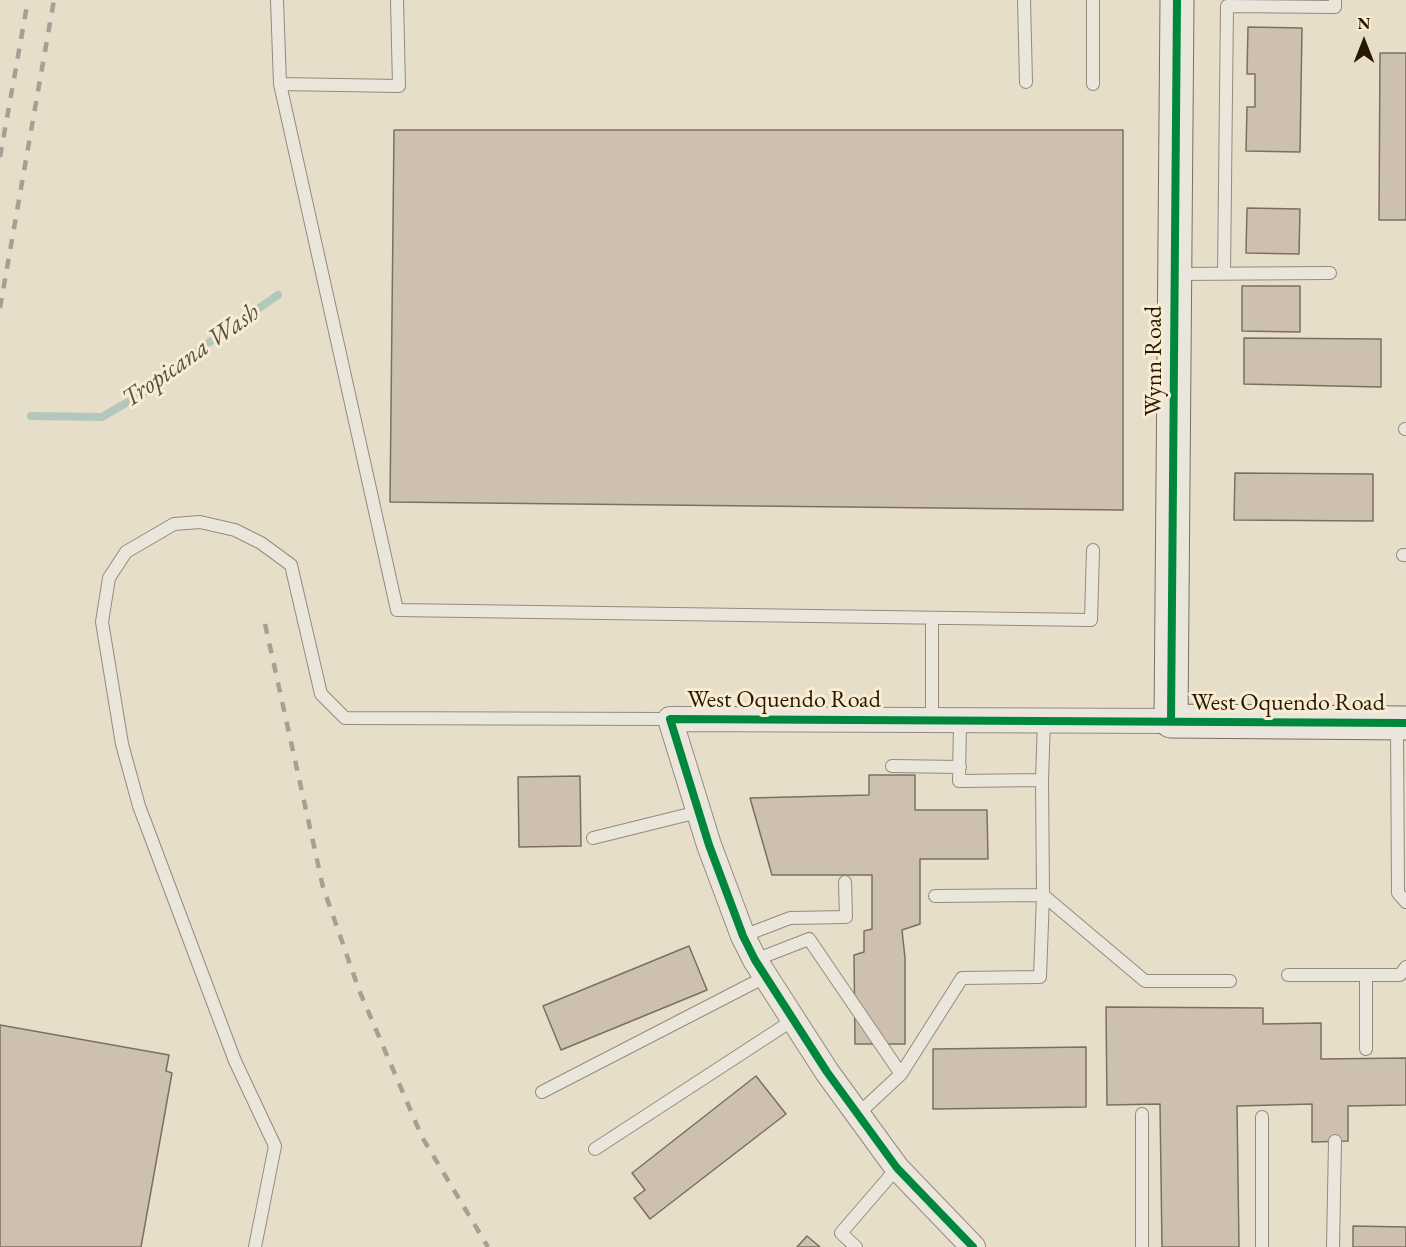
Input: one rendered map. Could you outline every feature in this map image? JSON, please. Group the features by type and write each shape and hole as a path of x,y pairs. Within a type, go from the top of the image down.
{"street":[{"name":"Wynn Road","path":"1171,722 1177,0"},
{"name":"West Oquendo Road","path":"973,1247 897,1168 760,968 743,936 698,812 670,719 1402,723"}],"lane":[{"path":"277,0 280,84 397,610 1091,620 1093,550"},
{"path":"280,84 399,86 397,0"},
{"path":"1024,0 1026,82"},
{"path":"1093,0 1093,84"},
{"path":"1224,274 1227,6 1335,7 1335,0"},
{"path":"1174,274 1330,273"},
{"path":"255,1247 275,1146 235,1061 139,806 122,744 102,622 109,578 126,552 174,524 200,522 235,530 261,543 291,565 321,694 345,718 670,719"},
{"path":"932,618 932,721"},
{"path":"960,721 959,781 1042,780"},
{"path":"858,1114 901,1074 962,978 1040,977 1044,721"},
{"path":"1402,723 1398,893 1406,902"},
{"path":"892,766 960,767"},
{"path":"593,838 698,812"},
{"path":"743,936 790,918 846,917 845,882"},
{"path":"935,896 1043,895 1145,981 1230,981"},
{"path":"542,1092 809,939 901,1074"},
{"path":"1288,975 1366,975 1404,972"},
{"path":"1365,1049 1366,975"},
{"path":"595,1149 794,1020"},
{"path":"1142,1114 1142,1247"},
{"path":"1262,1117 1262,1247"},
{"path":"1333,1247 1335,1141"},
{"path":"856,1247 841,1233 897,1168"}],"building":[{"path":"1248,27 1302,28 1300,152 1246,151 1247,107 1255,107 1255,74 1247,74"},
{"path":"1380,53 1406,53 1406,220 1379,220"},
{"path":"394,130 1123,130 1123,510 390,502"},
{"path":"1247,208 1300,209 1299,254 1246,253"},
{"path":"1242,286 1300,286 1300,332 1242,331"},
{"path":"1244,338 1381,339 1381,387 1244,384"},
{"path":"1235,473 1373,474 1373,521 1234,520"},
{"path":"869,775 915,775 915,810 987,810 988,859 920,859 920,924 902,930 905,958 905,1044 855,1044 854,955 864,952 864,931 872,929 872,875 772,875 750,798 869,795"},
{"path":"580,776 581,846 519,847 518,777"},
{"path":"689,946 707,990 561,1050 543,1006"},
{"path":"1106,1007 1263,1008 1263,1024 1321,1023 1321,1059 1406,1058 1406,1105 1348,1106 1348,1141 1312,1142 1312,1104 1237,1106 1239,1247 1162,1247 1160,1104 1107,1105"},
{"path":"0,1025 169,1055 166,1071 172,1073 141,1247 0,1247"},
{"path":"1086,1047 1086,1107 933,1109 933,1049"},
{"path":"756,1076 786,1114 650,1219 634,1198 645,1190 632,1173"},
{"path":"1353,1226 1406,1227 1406,1247 1353,1247"},
{"path":"807,1236 820,1247 797,1247"}],"waterway":[{"name":"Tropicana Wash","path":"31,416 102,417 164,381 204,346 278,295"}],"railway":[{"path":"0,157 28,0"},
{"path":"0,308 54,0"},
{"path":"265,624 323,887 359,990 422,1137 488,1247"}],"cycle path":[{"path":"1171,721 1177,0"},
{"path":"973,1247 897,1168 827,1072 755,960 743,936 709,845 670,719 1406,723"}]}
